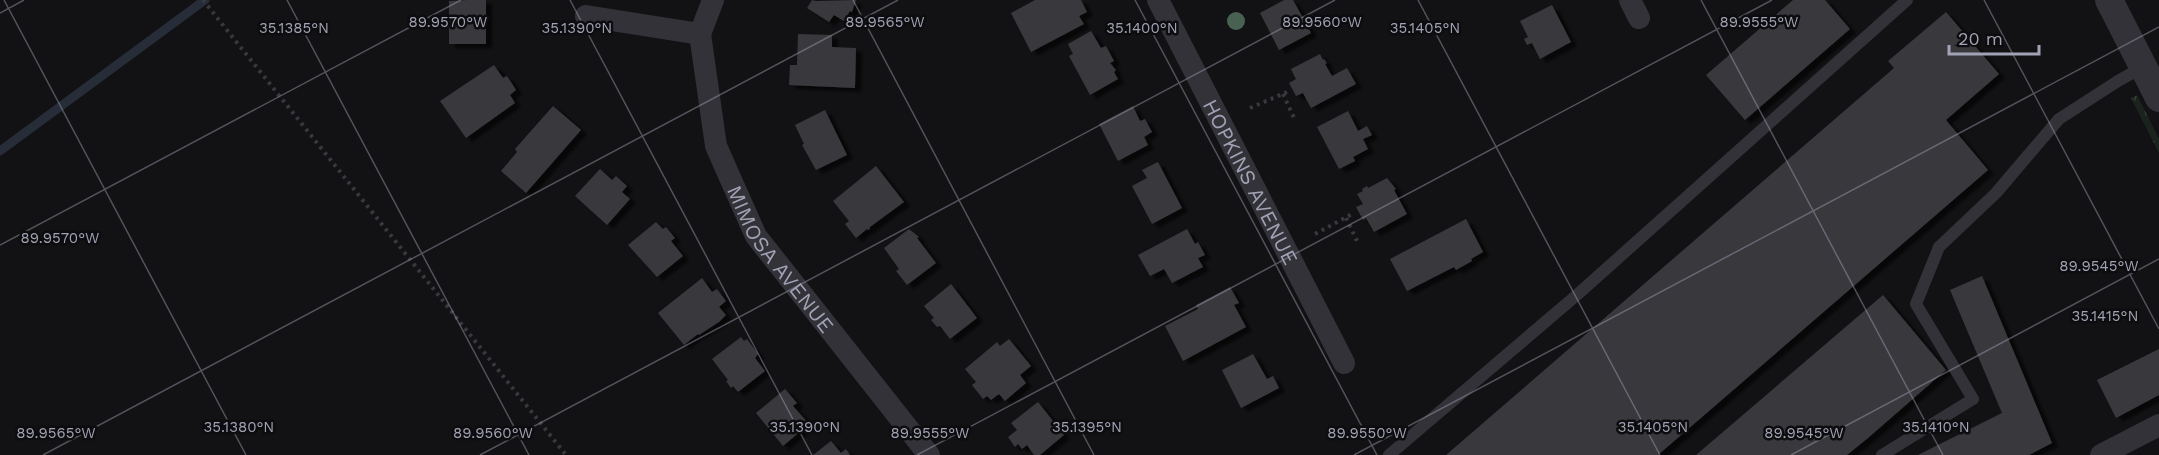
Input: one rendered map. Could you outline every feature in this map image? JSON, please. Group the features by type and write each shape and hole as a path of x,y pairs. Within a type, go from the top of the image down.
{"street":[{"path":"586,16 699,34 713,0"},
{"name":"HOPKINS AVENUE","path":"1158,0 1344,363"},
{"path":"2109,0 2159,98"},
{"name":"MIMOSA AVENUE","path":"699,34 716,146 756,236 929,455"},
{"path":"2101,455 2159,425"}],"lane":[{"path":"1389,455 1578,294 1907,0"},
{"path":"1882,455 1973,399 1916,304 1939,247 1996,192 2059,119 2143,67"}],"path":[{"path":"203,0 566,455"},
{"path":"1250,108 1285,93 1295,120"},
{"path":"1315,234 1354,213"},
{"path":"1346,218 1359,245"}],"green space":[{"path":"2137,95 2159,139 2159,153 2131,98"}],"building":[{"path":"486,0 486,44 449,44 449,1"},
{"path":"812,0 856,0 852,12 850,11 844,21 834,15 829,22 807,8"},
{"path":"1035,0 1081,0 1087,12 1079,16 1084,24 1031,52 1011,13"},
{"path":"1284,0 1293,0 1303,18 1305,16 1309,23 1306,24 1311,33 1279,50 1260,13"},
{"path":"1793,0 1825,0 1850,29 1745,120 1706,75"},
{"path":"1552,5 1571,42 1540,59 1532,43 1527,45 1524,39 1528,37 1520,21"},
{"path":"1946,12 1999,74 1946,120 1988,170 1658,455 1446,455 1894,68 1888,61"},
{"path":"1091,31 1101,48 1106,46 1114,61 1110,63 1116,70 1114,72 1118,79 1090,95 1069,56 1073,54 1068,44"},
{"path":"798,34 832,35 832,47 856,48 855,88 789,85 790,65 797,65"},
{"path":"1320,54 1327,63 1325,64 1332,76 1347,68 1356,84 1311,108 1303,93 1296,96 1289,83 1296,79 1291,69"},
{"path":"494,65 503,78 507,76 516,90 510,95 515,103 466,138 440,101"},
{"path":"553,106 581,130 526,193 501,171 517,152 515,149"},
{"path":"1133,106 1140,121 1145,119 1152,132 1144,137 1148,145 1118,161 1099,124"},
{"path":"825,110 847,155 816,170 802,145 804,144 795,125"},
{"path":"1348,111 1358,131 1367,126 1372,135 1363,139 1368,149 1353,157 1355,161 1339,169 1317,127"},
{"path":"1158,162 1182,208 1152,224 1132,186 1147,178 1142,170"},
{"path":"876,166 904,202 856,238 845,224 849,221 833,201"},
{"path":"600,169 612,180 616,176 627,186 622,192 630,199 607,225 575,196"},
{"path":"1387,178 1396,189 1394,190 1407,214 1374,232 1366,218 1363,220 1356,207 1363,204 1357,194 1367,186 1368,188"},
{"path":"1466,219 1483,252 1456,270 1454,267 1407,291 1390,259"},
{"path":"656,222 663,229 666,227 675,238 671,241 683,256 657,277 628,245"},
{"path":"909,229 919,237 917,238 936,263 907,285 896,271 899,269 884,248"},
{"path":"1187,229 1195,244 1198,242 1205,255 1198,258 1203,267 1172,283 1164,269 1150,276 1138,255"},
{"path":"1982,276 2052,443 2029,455 1918,455 2002,413 1950,290"},
{"path":"702,278 712,292 717,289 726,301 719,307 726,315 684,345 658,313"},
{"path":"951,284 977,318 950,339 940,326 937,327 931,320 934,318 924,306"},
{"path":"1230,287 1239,303 1234,305 1246,327 1183,361 1165,326 1198,309 1196,305"},
{"path":"1883,295 1946,370 1868,438 1847,455 1696,455"},
{"path":"741,337 744,341 747,339 758,354 755,358 765,371 738,392 733,386 731,388 726,381 728,380 712,359"},
{"path":"1009,339 1031,366 1020,375 1026,383 1005,401 999,394 991,400 987,396 983,399 972,385 976,382 965,369 997,342 1000,346"},
{"path":"2159,349 2159,395 2116,418 2097,380"},
{"path":"1253,354 1267,379 1273,376 1279,388 1241,408 1222,370"},
{"path":"785,389 797,403 793,406 809,424 783,446 756,413"},
{"path":"1038,402 1064,435 1040,455 1034,455 1027,445 1022,449 1018,444 1015,447 1008,437 1017,430 1011,423"},
{"path":"831,441 841,453 846,449 850,455 813,455"}],"waterway":[{"path":"0,151 205,0"}]}
